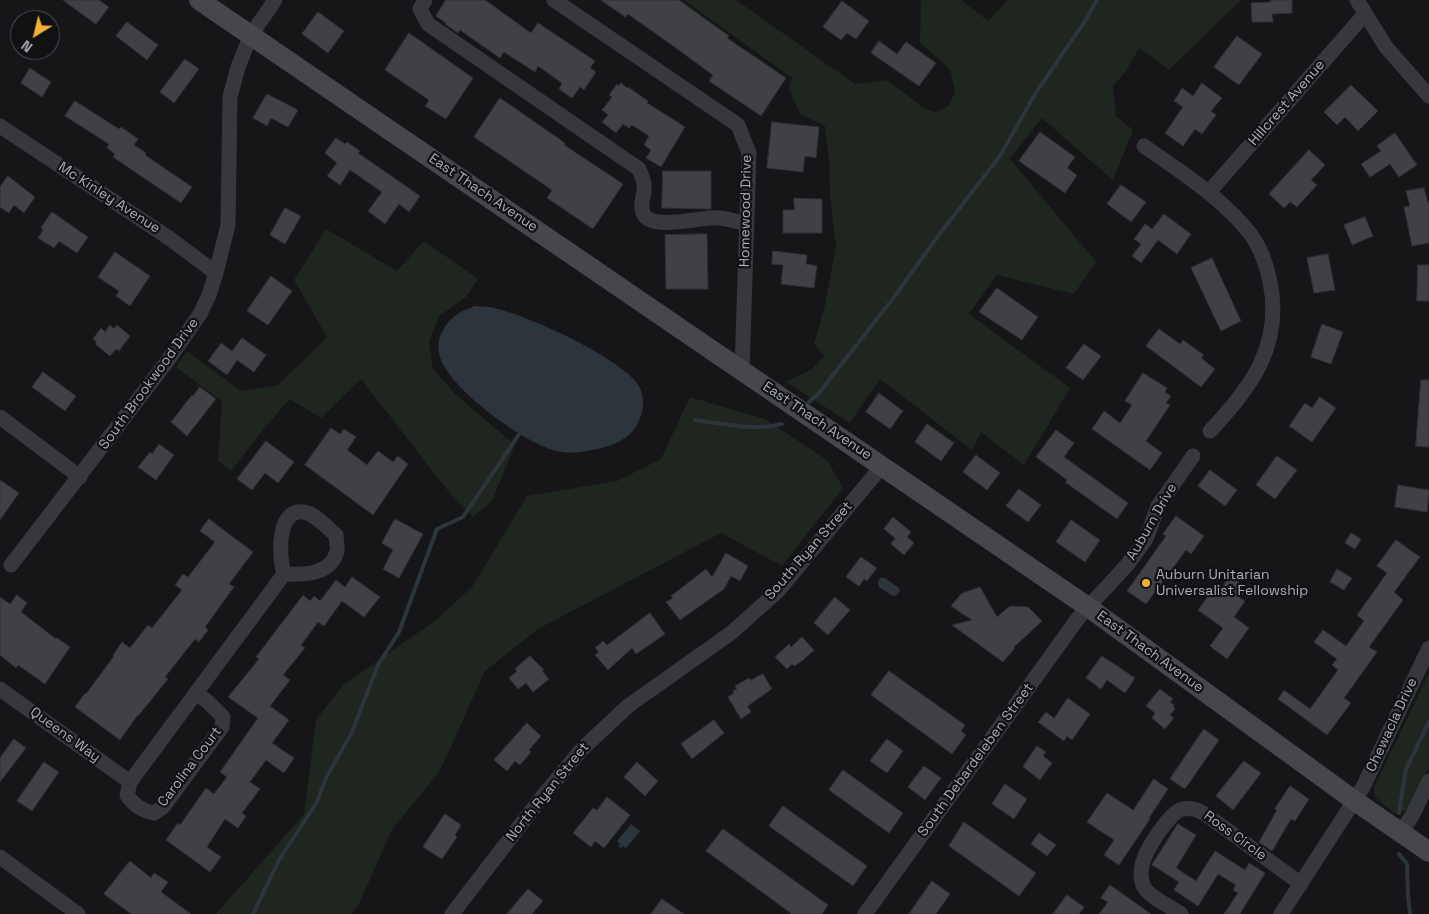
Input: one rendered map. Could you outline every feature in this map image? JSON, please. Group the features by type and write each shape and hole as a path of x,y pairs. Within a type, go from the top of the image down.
{"street":[{"name":"East Thach Avenue","path":"199,0 1088,607 1429,852"},
{"name":"South Brookwood Drive","path":"11,565 166,363 200,314 209,295 228,225 230,97 238,67 251,35 275,0"},
{"path":"425,0 420,9 428,24 639,169 644,185 641,204 644,215 653,222 664,224 720,218 747,224"},
{"name":"Homewood Drive","path":"554,0 738,125 749,153 742,371"},
{"path":"1357,0 1386,47 1429,96"},
{"name":"Hillcrest Avenue","path":"1209,192 1364,14"},
{"name":"Mc Kinley Avenue","path":"0,126 169,238 216,273"},
{"path":"1144,146 1209,192 1253,238 1267,266 1273,298 1272,329 1263,360 1234,406 1210,431"},
{"path":"0,417 80,476"},
{"name":"Auburn Drive","path":"1088,607 1127,565 1146,539 1158,506 1193,456"},
{"name":"South Ryan Street","path":"658,684 730,633 778,591 882,466"},
{"path":"306,512 336,535 337,550 331,564 316,572 284,574 281,564 282,532 287,519 295,513 306,512"},
{"path":"130,782 284,574"},
{"name":"South Debardeleben Street","path":"865,914 1088,607"},
{"name":"Chewacla Drive","path":"1281,914 1355,800 1429,648"},
{"name":"North Ryan Street","path":"452,914 542,797 582,749 628,706 658,684"},
{"name":"Queens Way","path":"0,688 130,782"},
{"name":"Carolina Court","path":"130,782 127,795 142,810 154,813 163,807 195,764 222,727 222,717 208,702 196,693"},
{"path":"1401,832 1412,816 1429,782"},
{"name":"Ross Circle","path":"1181,914 1155,898 1144,887 1141,871 1144,857 1169,818 1181,809 1196,808 1301,884"},
{"path":"0,857 78,914"}],"shaded area":[{"path":"684,0 736,0 855,84 887,80 925,109 936,112 949,106 955,91 950,69 920,43 921,0 961,0 988,21 1008,0 1241,0 1169,70 1139,48 1126,71 1113,86 1116,116 1133,130 1113,180 1042,118 1010,159 1096,262 1074,294 997,275 969,314 1070,388 1024,465 981,432 972,450 880,379 850,423 786,382 812,369 824,356 814,344 825,305 836,246 825,126 800,114 789,89 792,78"},
{"path":"326,229 397,271 424,241 478,279 466,297 439,316 429,342 433,369 455,394 515,445 492,501 473,517 452,496 361,379 321,418 290,399 261,432 231,471 218,461 222,401 176,367 187,351 241,391 278,385 327,337 294,280"},
{"path":"475,306 492,307 509,312 549,328 591,349 626,372 637,383 643,398 642,413 633,430 621,441 605,447 570,453 540,445 524,437 491,414 460,387 449,374 439,354 441,334 449,321 461,312"},
{"path":"690,397 765,419 827,460 843,488 782,566 721,533 538,629 485,671 440,771 392,829 360,902 352,914 216,914 304,814 316,720 343,685 436,620 472,587 527,496 617,481 661,459"},
{"path":"880,578 885,578 899,588 900,591 896,596 879,587 878,582"},
{"path":"1429,673 1429,768 1408,810 1395,814 1375,797 1374,787"},
{"path":"631,824 640,831 626,848 623,846 621,848 618,846 620,844 617,841"}],"building":[{"path":"63,0 99,0 109,7 96,24"},
{"path":"446,0 485,0 531,33 538,23 595,61 590,68 596,72 584,90 580,87 572,98 559,89 562,83 538,66 535,72 504,52 500,58 460,30 458,33 445,24 436,16"},
{"path":"601,0 679,0 729,36 727,38 786,78 761,116 709,81 713,75 669,43 628,14 626,17"},
{"path":"1271,0 1292,0 1292,13 1272,14 1273,22 1252,22 1251,3 1271,2"},
{"path":"842,1 869,21 856,39 847,33 841,40 823,27"},
{"path":"318,12 344,31 328,53 302,34"},
{"path":"127,22 158,45 147,60 116,36"},
{"path":"409,33 473,78 446,119 425,106 429,100 385,70"},
{"path":"1237,36 1262,54 1239,85 1214,67"},
{"path":"879,41 897,54 906,42 936,63 919,86 871,53"},
{"path":"185,59 199,69 174,103 160,92"},
{"path":"30,68 51,82 42,97 21,83"},
{"path":"621,83 648,101 647,103 685,127 661,167 646,158 651,150 644,145 649,136 632,125 629,128 623,124 616,133 602,122 608,115 602,110 612,97 609,95 617,84 619,86"},
{"path":"1202,83 1222,98 1211,111 1216,115 1202,134 1195,129 1183,146 1165,133 1183,107 1174,101 1182,88 1193,96"},
{"path":"1351,85 1378,111 1358,131 1345,117 1337,125 1324,112"},
{"path":"267,94 298,110 288,127 271,118 267,126 253,118"},
{"path":"500,98 565,143 564,145 623,184 593,229 547,198 552,190 474,137"},
{"path":"75,101 138,139 134,145 146,153 145,155 192,187 181,203 113,157 115,154 107,148 109,144 65,116"},
{"path":"772,122 819,127 816,158 805,156 803,172 767,168"},
{"path":"1040,132 1075,157 1067,168 1077,175 1065,193 1019,161"},
{"path":"1395,133 1417,165 1399,177 1390,164 1370,177 1361,164 1381,151 1377,146"},
{"path":"336,138 345,144 347,142 360,151 358,153 420,196 409,212 399,204 385,224 368,211 382,192 350,170 340,185 327,176 337,163 325,153"},
{"path":"1309,150 1325,165 1311,180 1317,185 1297,207 1290,202 1284,208 1269,194"},
{"path":"663,171 711,171 711,209 662,208"},
{"path":"8,176 35,197 24,213 14,205 9,213 0,207 0,187"},
{"path":"1121,185 1146,202 1131,222 1107,204"},
{"path":"1424,188 1429,202 1429,243 1412,246 1404,207 1410,206 1406,191"},
{"path":"794,198 822,199 822,233 783,233 783,210 794,210"},
{"path":"285,208 301,216 285,244 270,235"},
{"path":"52,212 88,237 77,253 59,241 54,248 38,238 43,230 41,228"},
{"path":"1164,214 1191,234 1177,254 1158,240 1141,263 1132,256 1141,244 1134,239 1145,224 1152,229"},
{"path":"1365,217 1373,236 1352,245 1344,225"},
{"path":"707,234 708,289 666,289 665,235"},
{"path":"773,251 807,255 806,264 817,266 814,288 781,284 783,265 772,264"},
{"path":"115,252 150,276 130,306 116,296 119,291 98,277"},
{"path":"1328,254 1335,290 1314,293 1307,258"},
{"path":"1212,258 1241,321 1221,331 1191,268"},
{"path":"1418,265 1429,265 1429,301 1417,301"},
{"path":"271,276 292,291 268,325 247,311"},
{"path":"997,288 1038,317 1022,340 979,312"},
{"path":"1322,324 1343,332 1331,364 1311,357"},
{"path":"110,325 114,329 117,325 130,336 119,351 116,349 110,356 95,344 97,342 93,339 101,328 105,332"},
{"path":"1159,329 1180,344 1183,340 1204,355 1201,358 1215,369 1201,387 1146,346"},
{"path":"242,338 266,355 254,372 237,360 227,375 208,361 221,343 232,351"},
{"path":"1084,344 1101,356 1083,380 1066,368"},
{"path":"43,372 76,396 65,411 32,387"},
{"path":"1143,373 1167,388 1165,392 1171,396 1166,403 1170,405 1146,441 1162,453 1150,470 1092,429 1104,411 1120,423 1132,405 1125,401"},
{"path":"1421,380 1429,380 1429,447 1416,446"},
{"path":"200,387 216,399 187,436 171,422"},
{"path":"879,393 903,411 890,429 866,412"},
{"path":"1320,397 1336,408 1312,442 1289,426 1305,403 1312,408"},
{"path":"927,424 954,443 941,461 915,442"},
{"path":"331,428 340,434 344,429 356,437 347,450 367,465 378,451 393,462 398,456 408,464 373,515 305,465"},
{"path":"1056,430 1074,443 1064,457 1128,503 1117,519 1065,482 1067,480 1036,457"},
{"path":"266,441 294,462 278,483 265,473 252,490 237,479"},
{"path":"159,444 174,455 156,480 138,467 150,452 152,454"},
{"path":"976,455 1000,473 987,490 963,472"},
{"path":"1277,456 1297,470 1275,499 1256,485"},
{"path":"1210,470 1237,490 1225,506 1198,486"},
{"path":"0,480 19,493 0,520"},
{"path":"1398,485 1429,490 1427,512 1395,507"},
{"path":"1019,489 1041,505 1028,522 1006,506"},
{"path":"1176,516 1204,536 1191,554 1186,550 1146,604 1127,591 1166,536 1163,534"},
{"path":"893,517 911,532 907,537 914,543 904,555 891,544 895,538 884,529"},
{"path":"209,519 253,552 229,584 234,587 205,627 208,630 199,642 195,639 165,677 168,679 120,740 75,707 114,656 122,642 130,648 148,625 152,628 182,590 175,585 183,574 188,577 215,542 200,531"},
{"path":"395,519 423,534 399,578 383,569 393,550 382,543"},
{"path":"1071,520 1100,540 1085,562 1056,542"},
{"path":"1351,533 1361,539 1355,549 1345,543"},
{"path":"1396,540 1420,557 1394,592 1403,600 1369,647 1377,652 1344,698 1351,703 1327,735 1278,699 1284,690 1310,709 1338,670 1332,665 1337,659 1314,642 1323,630 1346,646 1364,621 1357,615 1387,573 1377,566"},
{"path":"726,553 748,566 740,581 731,576 724,589 680,620 666,602 706,569 712,577"},
{"path":"861,557 877,568 867,581 864,579 859,586 846,577"},
{"path":"1337,569 1352,578 1344,590 1330,582"},
{"path":"1230,576 1247,588 1240,598 1245,601 1234,617 1249,628 1227,659 1210,646 1223,628 1198,610 1218,583 1222,587"},
{"path":"352,577 380,597 364,617 342,601 324,626 318,622 301,645 305,648 283,675 290,680 270,706 289,720 272,743 294,758 284,773 266,760 250,782 260,789 242,813 246,816 238,828 225,819 207,847 221,857 210,872 166,840 178,823 180,825 206,788 214,794 227,777 220,772 258,718 228,697 259,659 256,657 303,595 310,601 314,596 320,601 336,580 345,587"},
{"path":"980,587 997,617 1010,606 1028,607 1042,621 1014,647 1003,662 952,625 972,620 951,606 961,594"},
{"path":"17,595 27,603 21,612 56,639 70,647 45,684 18,665 16,668 0,655 0,597 10,604"},
{"path":"835,597 850,610 828,635 814,623"},
{"path":"650,613 665,634 636,654 632,648 608,670 595,655 599,652 595,648 603,641 607,645"},
{"path":"802,637 814,650 802,661 794,666 792,664 787,669 775,657 789,644 791,647"},
{"path":"530,656 544,670 542,671 549,679 533,692 526,683 518,689 509,678 517,671 515,669"},
{"path":"1102,656 1135,678 1125,693 1107,680 1101,689 1086,678"},
{"path":"889,671 965,725 961,731 966,735 952,754 871,695"},
{"path":"763,674 772,689 749,705 748,707 751,712 741,719 728,697 737,689 735,686 749,678 751,680"},
{"path":"1160,689 1173,699 1170,702 1174,705 1175,709 1170,715 1174,718 1165,729 1152,718 1155,713 1146,706"},
{"path":"1068,698 1090,714 1072,740 1067,736 1064,741 1038,722 1046,712 1054,718"},
{"path":"714,720 724,733 692,759 681,744"},
{"path":"527,723 541,736 529,750 531,752 520,765 515,761 507,771 494,760"},
{"path":"1204,729 1219,740 1185,789 1170,779"},
{"path":"14,739 26,748 0,782 0,758"},
{"path":"887,739 903,751 887,773 870,761"},
{"path":"1037,746 1046,752 1043,756 1052,763 1040,780 1023,767"},
{"path":"1244,761 1261,773 1233,810 1216,796"},
{"path":"44,762 59,772 32,811 17,801"},
{"path":"637,762 658,781 645,796 624,777"},
{"path":"924,766 941,778 925,800 908,787"},
{"path":"843,770 903,813 889,833 829,790"},
{"path":"1154,779 1168,789 1119,865 1104,855 1114,840 1087,822 1107,793 1133,810"},
{"path":"1005,784 1027,799 1014,819 992,804"},
{"path":"1290,786 1309,799 1295,821 1291,819 1272,851 1259,842 1277,810 1275,809"},
{"path":"607,797 630,815 604,848 595,841 591,847 573,833 593,808 597,810"},
{"path":"783,806 867,866 853,886 769,826"},
{"path":"445,814 461,825 455,835 457,837 442,859 423,847"},
{"path":"964,822 1036,873 1019,896 949,846"},
{"path":"1178,824 1196,835 1176,868 1196,881 1215,851 1245,870 1249,863 1265,873 1240,914 1224,914 1238,893 1233,890 1236,885 1218,874 1198,906 1174,890 1179,882 1152,865"},
{"path":"723,829 828,905 822,914 792,914 706,851"},
{"path":"1039,833 1056,845 1047,856 1031,844"},
{"path":"130,861 151,878 154,873 168,882 161,892 191,914 131,914 104,894"},
{"path":"932,881 950,894 936,914 909,914"},
{"path":"1110,885 1151,914 1099,914 1108,902 1101,898"},
{"path":"528,889 543,901 532,914 507,914"},
{"path":"1067,895 1084,907 1079,914 1053,914"},
{"path":"662,899 684,914 651,914"}],"waterway":[{"path":"809,402 819,393 894,297 1000,156 1035,94 1085,21 1097,0"},
{"path":"695,420 749,427 782,424"},
{"path":"253,914 279,860 317,802 326,778 352,732 378,665 399,632 437,529 463,517 522,430"},
{"path":"1399,813 1406,769 1429,722"},
{"path":"1399,854 1407,864 1410,914"}],"place":[{"name":"Auburn Unitarian Universalist Fellowship","path":"1146,583"}]}
